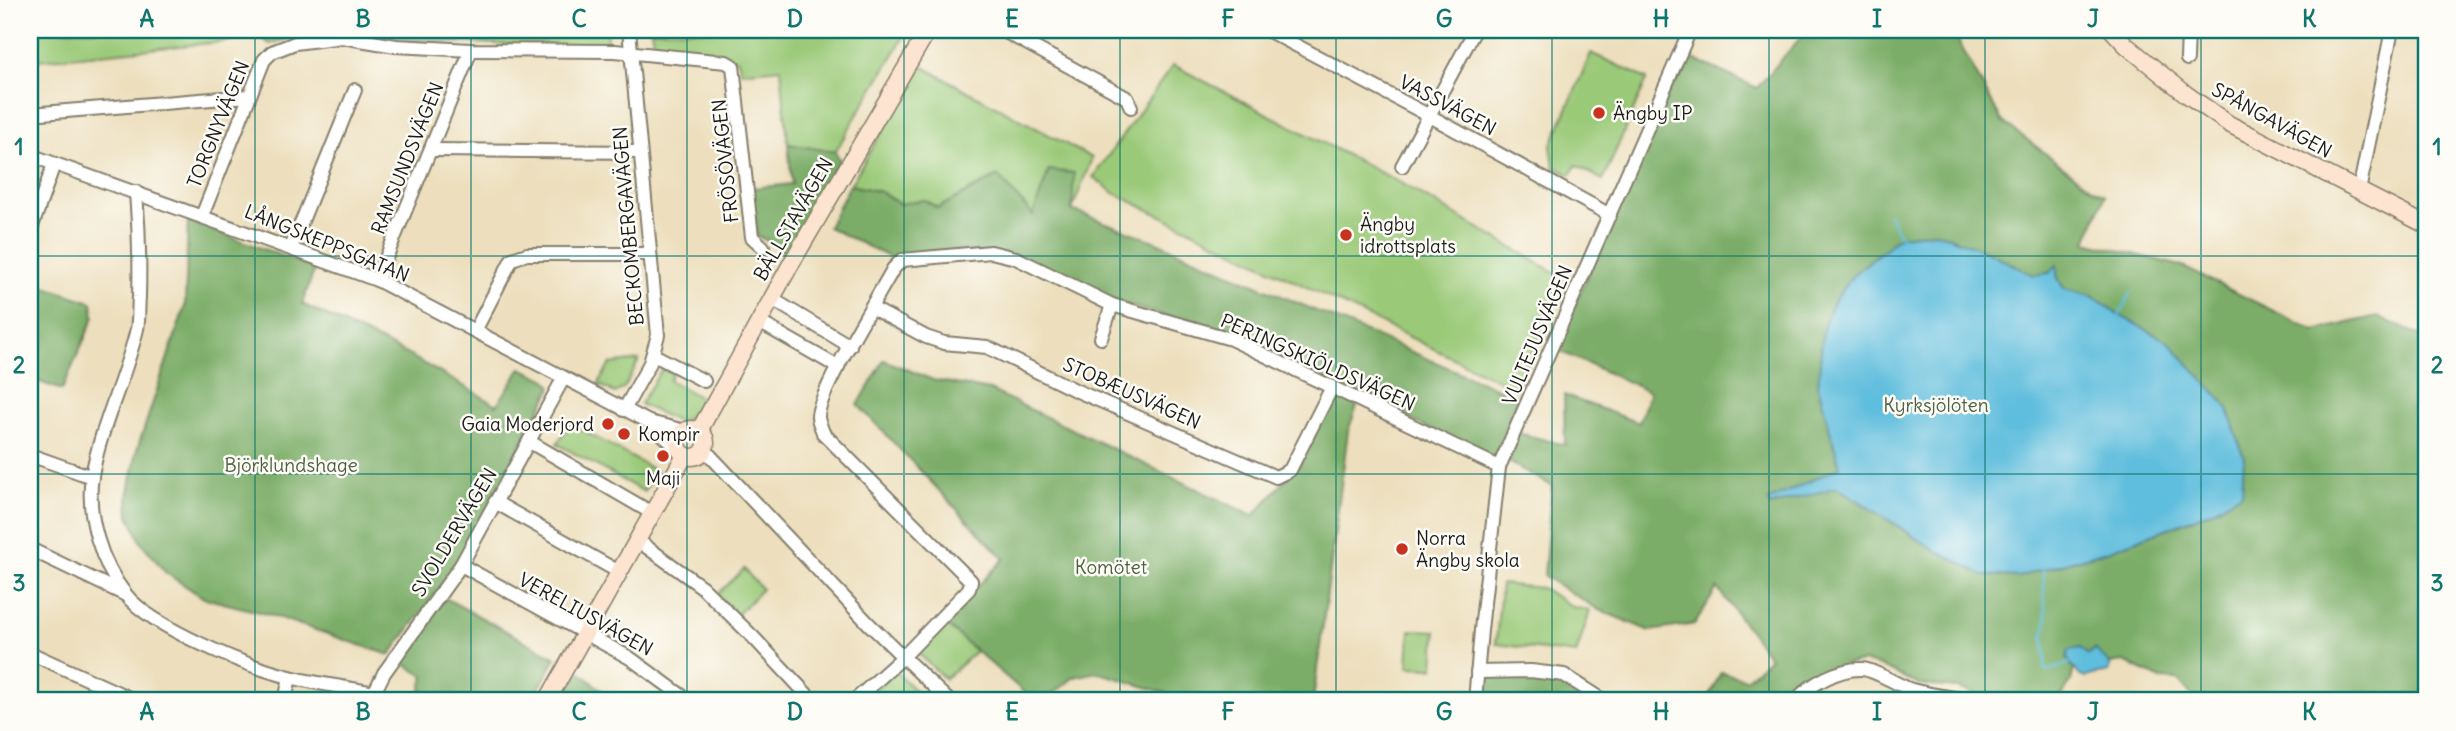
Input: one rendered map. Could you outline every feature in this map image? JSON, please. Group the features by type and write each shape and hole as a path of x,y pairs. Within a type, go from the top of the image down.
{"street":[{"name":"BECKOMBERGAVÄGEN","path":"624,410 654,355 658,335 629,30"},
{"name":"BÄLLSTAVÄGEN","path":"547,701 652,513 682,452 679,438 692,431 759,322 928,30"},
{"path":"1002,30 1127,98 1131,107"},
{"name":"VASSVÄGEN","path":"1267,30 1610,215"},
{"path":"1402,166 1475,30"},
{"name":"VULTEJUSVÄGEN","path":"1475,701 1499,467 1690,30"},
{"name":"SPÅNGAVÄGEN","path":"2112,30 2175,86 2229,124 2426,225"},
{"path":"2187,59 2188,30"},
{"path":"2359,191 2392,30"},
{"name":"TORGNYVÄGEN","path":"202,216 264,60 272,52 295,43 342,37 396,46 471,50 631,52 726,62 733,66"},
{"name":"RAMSUNDSVÄGEN","path":"377,280 471,50"},
{"name":"FRÖSÖVÄGEN","path":"733,66 752,237 763,247"},
{"path":"291,248 355,90"},
{"path":"30,114 248,96"},
{"path":"432,150 640,152"},
{"name":"LÅNGSKEPPSGATAN","path":"30,155 377,280 649,422 692,431"},
{"path":"30,232 54,164"},
{"path":"126,595 102,553 93,524 90,498 101,440 138,327 141,251 136,192"},
{"name":"PERINGSKIÖLDSVÄGEN","path":"902,658 969,589 971,581 823,433 818,417 821,403 838,367 893,269 902,260 991,252 1016,258 1112,305 1231,339 1499,467"},
{"path":"475,331 513,259 527,254 650,254"},
{"path":"772,299 850,346"},
{"path":"1101,338 1112,305"},
{"name":"STOBÆUSVÄGEN","path":"872,308 926,337 944,343 987,347 1075,390 1276,477 1290,470 1332,387"},
{"path":"759,322 838,367"},
{"path":"654,355 704,381"},
{"name":"SVOLDERVÄGEN","path":"373,697 384,673 461,565 563,379"},
{"name":"LÅNGSKEPPSGATAN","path":"649,422 682,452"},
{"path":"682,452 696,456 704,449 705,440 692,431"},
{"path":"530,442 652,513"},
{"path":"704,449 902,658 949,701"},
{"path":"30,455 92,477"},
{"path":"495,502 619,572"},
{"path":"637,540 702,587 813,701"},
{"path":"30,549 126,595 151,616 180,633 246,662 290,677 373,697"},
{"name":"VERELIUSVÄGEN","path":"461,565 630,658 689,701"},
{"path":"30,653 136,701"},
{"path":"854,701 902,658"},
{"path":"1796,701 1808,689 1827,678 1861,669 1910,689 1975,701"},
{"path":"1477,671 1531,671 1564,675 1605,701"},
{"path":"285,701 290,677"}],"green space":[{"path":"30,30 347,32 300,35 270,44 261,38 30,61"},
{"path":"340,30 465,30 458,43 402,40"},
{"path":"465,30 606,30 607,40 604,47 458,43"},
{"path":"651,30 908,30 835,152 788,144 781,68 741,72 738,60 727,56 661,48 653,41"},
{"name":"Kyrksjölöten","path":"1807,30 1952,30 2002,121 2093,189 2105,195 2086,242 2181,266 2315,331 2377,316 2426,338 2426,701 2197,701 2178,680 2161,679 2124,662 2110,664 2095,649 2088,655 2069,650 2067,658 2074,669 2071,681 2060,699 2068,701 1994,701 1958,688 1919,685 1880,666 1865,662 1849,664 1818,676 1799,688 1790,701 1707,701 1721,672 1746,679 1770,658 1717,588 1695,624 1650,631 1599,610 1544,576 1552,486 1507,461 1518,433 1565,445 1564,395 1639,423 1650,392 1555,349 1685,55 1757,88","holes":["1936,232 2033,275 2049,273 2057,276 2064,289 2094,297 2119,315 2242,493 2208,513 2110,550 2018,577 1940,553 1837,487 1769,501 1840,467 1818,386 1853,275 1900,236"]},
{"name":"Ängby IP","path":"1591,53 1647,79 1603,180 1576,165 1571,175 1554,167 1551,146"},
{"name":"Ängby idrottsplats","path":"1173,65 1397,181 1564,278 1516,389 1114,193 1093,177"},
{"path":"921,66 1092,158 1072,210 1033,216 998,176 938,208 924,200 899,204 881,192 850,185"},
{"path":"788,144 835,152 840,160 785,254 772,243 757,236 752,188 792,184"},
{"path":"1049,170 1074,173 1072,210 1154,241 1519,398 1494,459 1223,332 1116,302 1036,263 960,250 893,259 828,227 850,185 881,192 899,204 924,200 938,208 998,176 1033,215"},
{"name":"Björklundshage","path":"188,221 315,268 302,304 405,353 497,405 521,368 547,380 552,387 457,564 390,655 271,615 204,598 166,573 141,542 129,515 128,497 137,450 185,306"},
{"path":"30,248 36,249 42,286 92,302 94,317 62,390 34,380 30,385 30,360 40,335 30,310"},
{"path":"639,360 624,388 615,393 598,384 610,364"},
{"name":"Komötet","path":"884,360 933,380 990,390 1253,516 1300,464 1334,393 1357,406 1348,431 1313,701 1192,701 1097,672 1074,677 1045,701 1034,701 943,622 1004,559 858,405"},
{"path":"662,369 673,373 669,380 701,398 692,413 682,421 678,422 640,404"},
{"path":"570,423 656,471 644,492 557,444"},
{"path":"744,569 762,589 737,615 717,595"},
{"path":"1501,584 1542,588 1573,607 1590,611 1576,654 1496,644"},
{"path":"445,598 556,658 532,701 419,701 424,676 401,662"},
{"path":"943,622 976,651 945,679 917,652"},
{"path":"1410,630 1436,631 1434,668 1408,667"},
{"path":"895,671 926,701 863,701"},
{"path":"580,672 614,701 562,701"},
{"path":"1529,674 1576,690 1590,701 1483,701 1484,676"}],"water":[{"path":"1936,232 1984,250 2033,275 2049,273 2057,265 2057,276 2064,289 2094,297 2119,315 2169,342 2227,406 2244,458 2242,493 2208,513 2110,550 2018,577 1983,575 1940,553 1837,487 1770,506 1768,501 1840,467 1818,386 1823,330 1831,306 1853,275 1900,236"},
{"path":"2080,648 2088,655 2095,649 2110,664 2110,671 2086,678 2080,676 2067,658 2069,650"}],"waterway":[{"path":"1889,214 1900,236"},
{"path":"2119,315 2131,293"},
{"path":"2043,570 2046,627 2043,637 2046,656 2044,668 2048,671 2070,663"}],"place":[{"name":"Ängby IP","path":"1599,113"},
{"name":"Ängby idrottsplats","path":"1346,235"},
{"name":"Gaia Moderjord","path":"608,424"},
{"name":"Kompir","path":"624,434"},
{"name":"Maji","path":"663,456"},
{"name":"Norra Ängby skola","path":"1402,549"}]}
